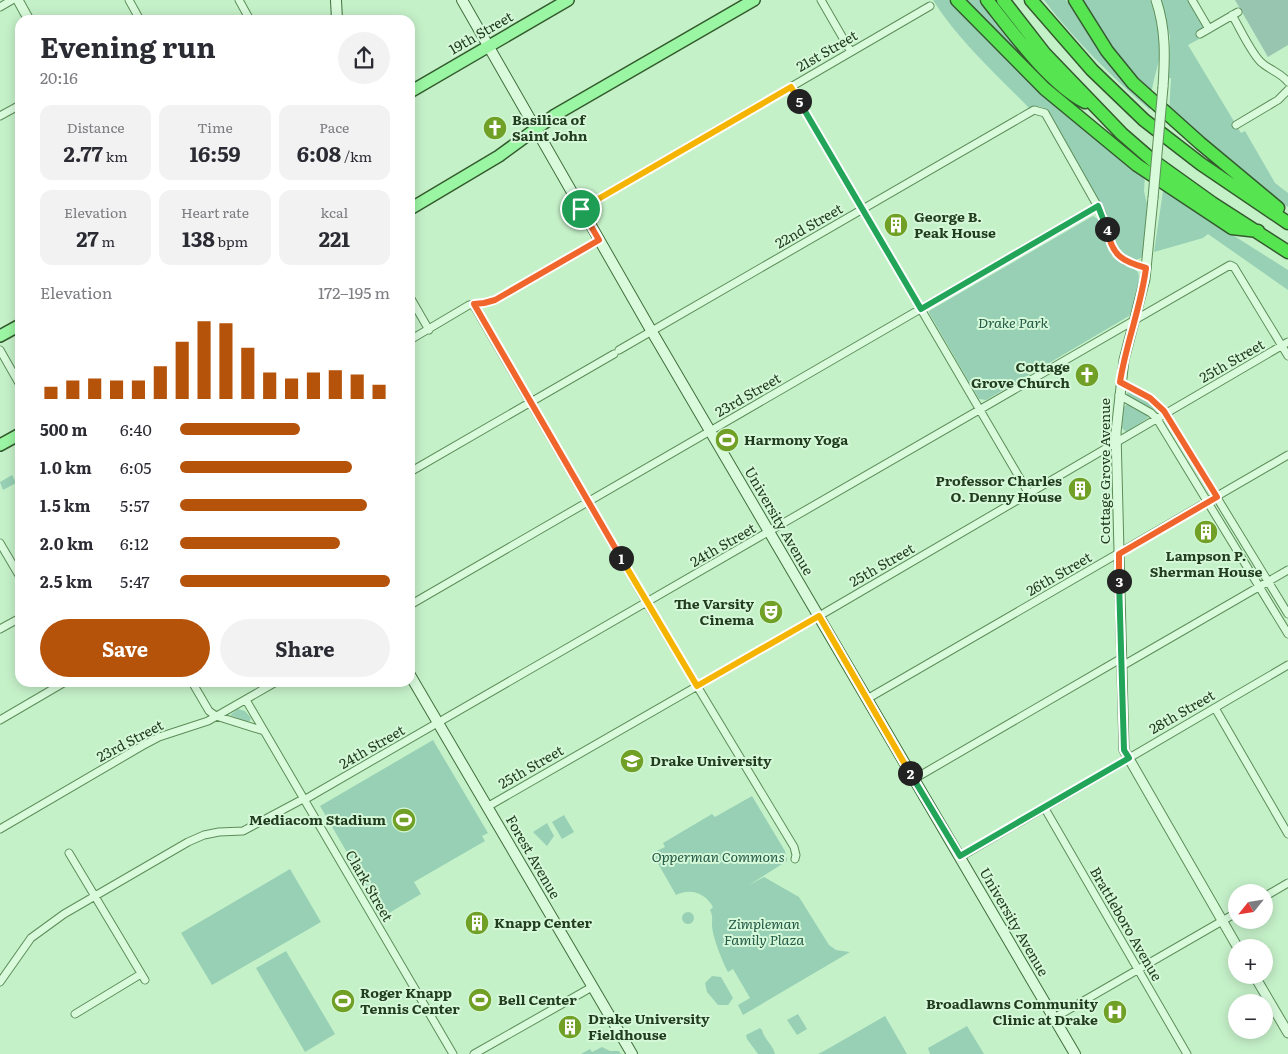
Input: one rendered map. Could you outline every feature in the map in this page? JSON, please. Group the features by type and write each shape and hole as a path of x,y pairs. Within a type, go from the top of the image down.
{"highway":[{"path":"957,0 1045,90 1137,165 1232,228 1258,232"},
{"path":"987,0 1015,35 1071,95 1095,107"},
{"path":"1003,0 1045,54 1095,107 1152,160 1212,203 1288,252"},
{"path":"1031,0 1092,70 1144,120 1201,164 1288,223"},
{"path":"1075,0 1107,51 1139,89 1200,143 1288,216"}],"main road":[{"path":"336,0 337,15"},
{"name":"University Avenue","path":"462,0 652,332 1075,1054"},
{"name":"19th Street","path":"415,89 568,0"},
{"path":"415,206 499,156 555,115 754,0"},
{"path":"0,336 15,328"},
{"path":"0,445 15,437"},
{"name":"Forest Avenue","path":"415,684 632,1054"}],"street":[{"path":"0,7 12,0"},
{"path":"18,0 26,15"},
{"path":"129,0 137,15"},
{"path":"239,0 247,15"},
{"path":"821,0 851,52"},
{"name":"Cottage Grove Avenue","path":"1156,0 1163,25 1164,37 1153,198 1142,294 1125,354 1120,382 1116,443 1124,750 1233,939"},
{"path":"1192,0 1209,29"},
{"name":"21st Street","path":"581,209 930,6"},
{"path":"1200,34 1235,14 1259,60 1281,74 1288,82"},
{"path":"791,87 1029,494"},
{"path":"1236,125 1278,100 1288,90"},
{"path":"0,116 15,108"},
{"name":"22nd Street","path":"415,469 1029,112 1037,110 1045,113 1098,206"},
{"path":"1098,206 1106,222 1109,240 1115,252 1126,261 1146,268"},
{"name":"23rd Street","path":"415,602 1098,206"},
{"path":"415,337 469,305 495,300 599,240"},
{"name":"24th Street","path":"0,982 31,938 64,914 94,896 188,842 204,835 242,831 304,799 1232,265 1285,344"},
{"path":"474,304 647,603 794,847 795,859"},
{"path":"415,306 429,330"},
{"path":"1285,344 1288,356"},
{"name":"25th Street","path":"487,807 1285,344"},
{"path":"0,350 15,376"},
{"path":"1120,382 1150,398 1166,414 1288,614"},
{"path":"1119,395 1157,419 1288,634"},
{"name":"26th Street","path":"868,699 1288,455"},
{"path":"0,543 15,568"},
{"path":"914,779 1288,570"},
{"path":"0,629 15,621"},
{"name":"28th Street","path":"960,856 1288,665"},
{"path":"0,720 56,687"},
{"path":"195,687 209,711 216,716 264,731"},
{"name":"23rd Street","path":"0,829 142,746 159,737 208,721 268,687"},
{"name":"Clark Street","path":"246,700 453,1054"},
{"path":"1215,708 1288,834"},
{"name":"Brattleboro Avenue","path":"1044,807 1187,1054"},
{"path":"69,853 143,977 75,1014"},
{"path":"1273,892 1288,883"},
{"path":"1054,1018 1228,918"},
{"path":"1259,984 1288,1033"},
{"path":"474,1054 592,987"}],"green space":[{"path":"933,0 952,0 1145,176 1144,191 1147,204 1143,254 1141,258 1136,260 1122,253 1117,247 1106,213 1048,111 1039,106 1029,108 966,43"},
{"path":"962,0 979,0 1014,44 1071,104 1058,95"},
{"path":"1044,0 1066,0 1110,63 1150,105 1150,110 1094,58"},
{"path":"1080,0 1150,0 1155,13 1161,42 1160,56 1151,95 1117,58"},
{"path":"1161,0 1188,0 1204,28 1197,32 1201,38 1188,45 1241,133 1245,131 1275,183 1288,193 1288,207 1262,189 1169,113 1171,78 1169,78 1170,37"},
{"path":"1235,0 1288,0 1288,45 1268,57"},
{"path":"1163,191 1288,270 1288,290 1208,234 1203,238 1154,252"},
{"name":"Drake Park","path":"1093,216 1100,220 1108,249 1113,257 1139,274 1137,293 1129,316 986,400 979,399 929,311"},
{"path":"1128,390 1151,404 1155,409 1151,409 1127,395"},
{"path":"1127,404 1147,414 1148,418 1126,432 1122,428 1123,408"},
{"path":"12,475 15,484 3,490 0,482"},
{"path":"238,709 245,711 251,718 250,721 247,722 230,715"},
{"name":"Mediacom Stadium","path":"433,740 488,833 482,836 485,841 414,882 421,894 384,916 320,806"},
{"path":"752,796 785,851 787,861 749,885 764,877 799,897 829,945 836,950 850,952 743,1015 738,1005 750,998 733,969 728,972 721,956 712,930 710,910 713,907 706,898 697,893 687,892 676,895 652,853 665,847 663,843 712,814 715,817"},
{"path":"564,815 574,832 562,839 552,822"},
{"path":"547,823 554,836 547,846 533,832"},
{"path":"290,869 321,922 212,985 181,933"},
{"path":"690,912 693,913 693,923 686,924 683,923 682,916 683,913"},
{"path":"286,951 335,1034 305,1052 256,968"},
{"path":"712,976 721,977 733,998 728,1005 718,1005 707,992 705,983"},
{"path":"798,1014 807,1029 797,1035 787,1020"},
{"path":"885,1016 907,1054 818,1054 824,1051"},
{"path":"967,1026 984,1054 930,1054 928,1048"},
{"path":"760,1028 775,1054 758,1054 747,1039 746,1035"},
{"path":"602,1047 610,1051 619,1051 621,1054 581,1054 590,1049 592,1052"}],"place":[{"name":"Basilica of Saint John","path":"495,128"},
{"name":"George B. Peak House","path":"896,225"},
{"name":"Cottage Grove Church","path":"1087,375"},
{"name":"Harmony Yoga","path":"727,440"},
{"name":"Professor Charles O. Denny House","path":"1080,489"},
{"name":"Lampson P. Sherman House","path":"1206,532"},
{"name":"The Varsity Cinema","path":"771,612"},
{"name":"Drake University","path":"632,761"},
{"name":"Mediacom Stadium","path":"404,820"},
{"name":"Knapp Center","path":"477,923"},
{"name":"Bell Center","path":"480,1000"},
{"name":"Roger Knapp Tennis Center","path":"343,1001"},
{"name":"Broadlawns Community Clinic at Drake","path":"1115,1012"},
{"name":"Drake University Fieldhouse","path":"570,1027"}],"route":[{"path":"791,87 921,309 1098,206 1106,222 1109,240 1115,252 1126,261 1146,268 1142,294 1127,344 1120,382 1150,398 1164,411 1217,497 1119,554 1124,750 1129,758 960,856 819,616 697,686 474,304 495,300 599,240 581,209 791,87"}],"park label":[{"name":"Opperman Commons","path":"718,857"},
{"name":"Zimpleman Family Plaza","path":"764,932"}]}
